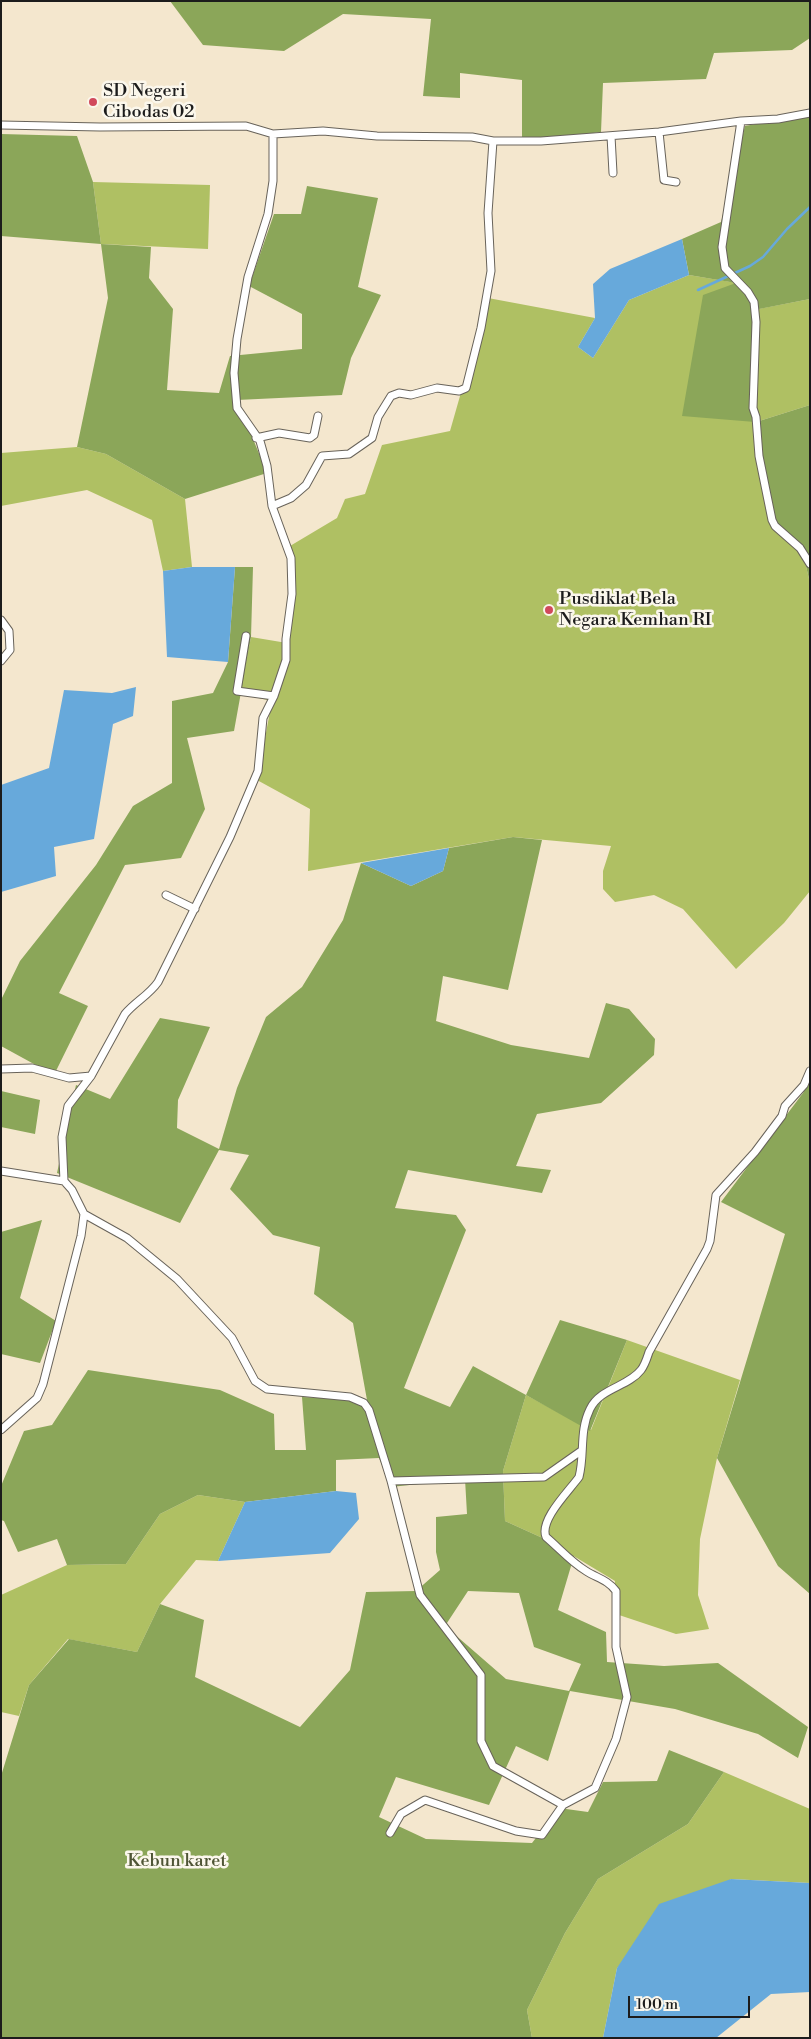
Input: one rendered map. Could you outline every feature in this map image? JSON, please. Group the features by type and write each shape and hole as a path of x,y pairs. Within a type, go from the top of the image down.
{"street":[{"path":"1,125 100,127 246,126 272,134 322,131 377,136 472,137 493,141 541,142 659,132 741,121 778,119 810,113"},
{"path":"741,121 722,247 725,268 748,292 754,302 756,322 753,408 756,417 759,456 772,520 775,526 800,548 810,564"},
{"path":"659,132 664,180 676,182"},
{"path":"272,134 273,181 268,214 248,277 237,339 234,372 237,408 256,438 260,441 267,466 272,506 290,549 292,594 286,639 286,660 274,696 263,718 258,771 230,837 195,909 158,982 152,990 130,1007 92,1076 68,1106 62,1137 64,1181 72,1190 84,1214 126,1238 177,1279 232,1338 255,1381 267,1389 350,1398 364,1403 369,1410 391,1481 420,1595 481,1675 481,1741 493,1766 563,1806"},
{"path":"611,136 614,173"},
{"path":"272,506 291,498 306,485 322,456 349,454 372,438 378,417 391,396 399,393 411,395 437,388 459,391 466,388 481,328 491,271 488,213 493,141"},
{"path":"256,438 279,433 310,438 314,435 318,416"},
{"path":"1,620 9,631 10,650 1,661"},
{"path":"246,636 237,691 274,696"},
{"path":"166,895 195,909"},
{"path":"1,1069 32,1068 70,1078 92,1076"},
{"path":"390,1833 400,1814 425,1800 516,1831 542,1835 563,1806 595,1788 616,1739 627,1697 616,1647 616,1591 610,1583 573,1562 546,1537 544,1532 546,1520 579,1477 582,1435 590,1408 605,1393 631,1379 642,1369 649,1352 707,1249 710,1241 716,1195 755,1152 782,1116 785,1106 804,1085 810,1071"},
{"path":"1,1171 64,1181"},
{"path":"1,1430 37,1398 43,1384 81,1236 84,1214"},
{"path":"391,1481 544,1477 581,1451"}],"green space":[{"path":"170,1 810,1 810,38 792,50 714,53 706,79 603,83 601,132 522,142 522,80 460,73 460,98 423,96 431,19 343,14 284,51 203,45"},
{"path":"810,114 810,299 754,310 756,422 810,405 810,583 804,558 772,527 755,422 682,416 703,295 736,283 689,275 682,239 721,222 745,126"},
{"path":"1,134 77,136 93,182 101,244 1,236"},
{"path":"93,182 210,185 208,249 101,244"},
{"path":"307,186 378,198 358,287 381,295 351,358 342,395 237,400 267,473 185,499 106,454 77,447 108,298 101,244 151,247 149,278 173,309 167,390 219,393 230,356 302,349 302,314 249,286 274,214 301,214"},
{"name":"Pusdiklat Bela Negara Kemhan RI","path":"689,275 737,283 753,310 810,299 810,405 756,422 804,558 810,583 810,891 784,923 736,969 683,909 654,895 615,902 603,889 603,871 611,846 513,837 308,871 310,809 257,780 272,701 240,694 251,637 287,643 290,546 337,518 345,499 365,494 382,445 450,431 488,298 595,318 578,347 593,358 629,300"},
{"path":"77,447 106,454 185,499 192,567 163,571 152,520 87,490 1,506 1,453"},
{"path":"235,567 253,567 251,637 234,731 187,738 205,809 181,858 125,865 59,993 88,1006 54,1075 1,1046 1,1000 20,961 96,865 133,806 172,783 172,701 213,693 228,662"},
{"name":"Kebun karet","path":"513,837 542,840 508,990 443,976 436,1021 511,1045 589,1058 606,1003 629,1009 655,1039 654,1055 601,1103 537,1114 516,1166 551,1170 542,1193 408,1170 395,1208 456,1215 466,1230 404,1388 450,1407 473,1366 526,1395 503,1471 505,1521 547,1540 574,1556 558,1610 606,1632 607,1662 664,1666 718,1663 808,1727 798,1758 758,1734 675,1709 570,1691 548,1761 516,1746 489,1805 396,1777 379,1817 426,1839 532,1843 559,1808 588,1812 603,1782 657,1781 669,1750 724,1772 688,1824 598,1879 565,1933 527,2010 532,2038 1,2038 1,1776 29,1685 69,1639 137,1652 160,1604 204,1620 195,1677 300,1727 350,1670 366,1592 416,1591 440,1570 436,1552 436,1517 467,1514 465,1479 391,1487 379,1458 336,1460 336,1491 245,1502 198,1495 160,1514 126,1564 67,1565 57,1539 18,1552 4,1521 1,1520 1,1486 24,1431 52,1425 88,1370 220,1390 274,1414 275,1450 306,1450 302,1397 367,1400 353,1323 314,1294 320,1247 273,1235 230,1189 249,1155 219,1150 180,1223 57,1173 76,1085 110,1099 160,1018 210,1027 178,1100 177,1128 219,1149 237,1088 266,1017 302,987 343,920 361,863 411,886 443,871 449,848","holes":["468,1591 519,1593 534,1647 581,1664 569,1691 506,1679 445,1626"]},
{"path":"810,1081 810,1594 778,1566 717,1458 785,1234 721,1202"},
{"path":"1,1091 40,1100 35,1134 1,1127"},
{"path":"42,1220 20,1298 56,1321 40,1363 1,1354 1,1232"},
{"path":"560,1320 627,1340 590,1431 526,1395"},
{"path":"627,1340 740,1380 717,1458 700,1539 698,1595 709,1629 676,1634 613,1613 615,1581 547,1540 505,1521 503,1471 526,1395 591,1430"},
{"path":"198,1495 245,1502 218,1561 196,1560 160,1604 137,1652 68,1639 29,1685 19,1716 1,1712 1,1595 67,1565 126,1564 160,1514"},
{"path":"724,1772 810,1809 810,1883 731,1879 617,1968 603,2038 532,2038 527,2010 565,1933 598,1879 688,1824"}],"water":[{"path":"682,239 689,275 629,300 593,358 578,347 595,318 593,284 610,269"},
{"path":"192,567 235,567 228,662 167,657 163,571"},
{"path":"136,687 133,716 113,724 94,839 54,847 56,876 1,892 1,785 49,768 64,690 112,693"},
{"path":"449,848 443,871 411,886 361,863"},
{"path":"336,1491 356,1493 359,1519 330,1553 218,1561 245,1502"},
{"path":"731,1879 810,1883 810,1992 771,1994 716,2038 603,2038 617,1968 659,1904"}],"waterway":[{"path":"698,290 750,266 763,257 787,229 810,207"}],"place":[{"name":"SD Negeri Cibodas 02","path":"93,102"},
{"name":"Pusdiklat Bela Negara Kemhan RI","path":"549,610"}]}
